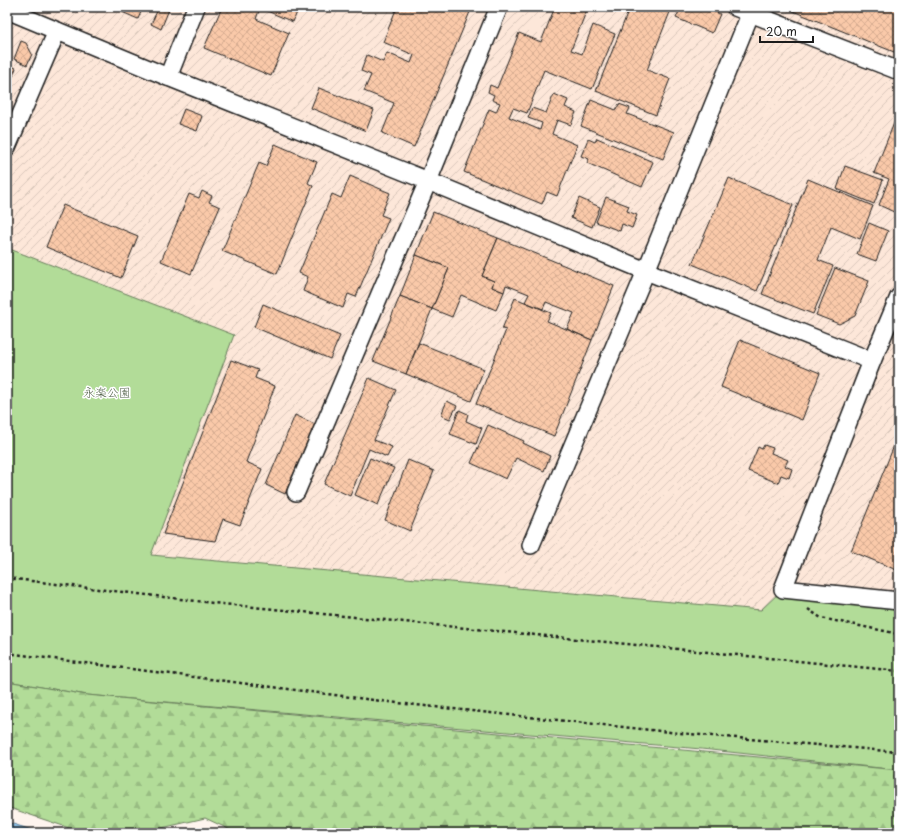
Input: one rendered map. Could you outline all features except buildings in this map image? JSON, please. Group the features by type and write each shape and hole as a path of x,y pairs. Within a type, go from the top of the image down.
{"street":[{"path":"168,77 196,7"},
{"path":"296,492 428,182 499,7"},
{"path":"531,545 646,271 746,9 899,71"},
{"path":"7,10 646,271 872,361"},
{"path":"7,147 57,31"},
{"path":"899,297 872,361 783,589 899,601"}],"path":[{"path":"7,578 214,604 899,671"},
{"path":"795,590 809,610 821,618 899,634"},
{"path":"7,654 396,703 679,733 899,752"}],"shaded area":[{"path":"7,7 899,7 899,601 783,589 761,610 151,555 234,335 7,248"}],"green space":[{"name":"永楽公園","path":"7,248 234,335 151,555 761,610 783,589 899,601 899,770 701,749 87,695 7,681"},
{"path":"7,681 87,695 899,770 899,833 237,833 205,818 140,833 84,833 7,807"}],"water":[{"path":"7,822 41,833 7,833"}]}
